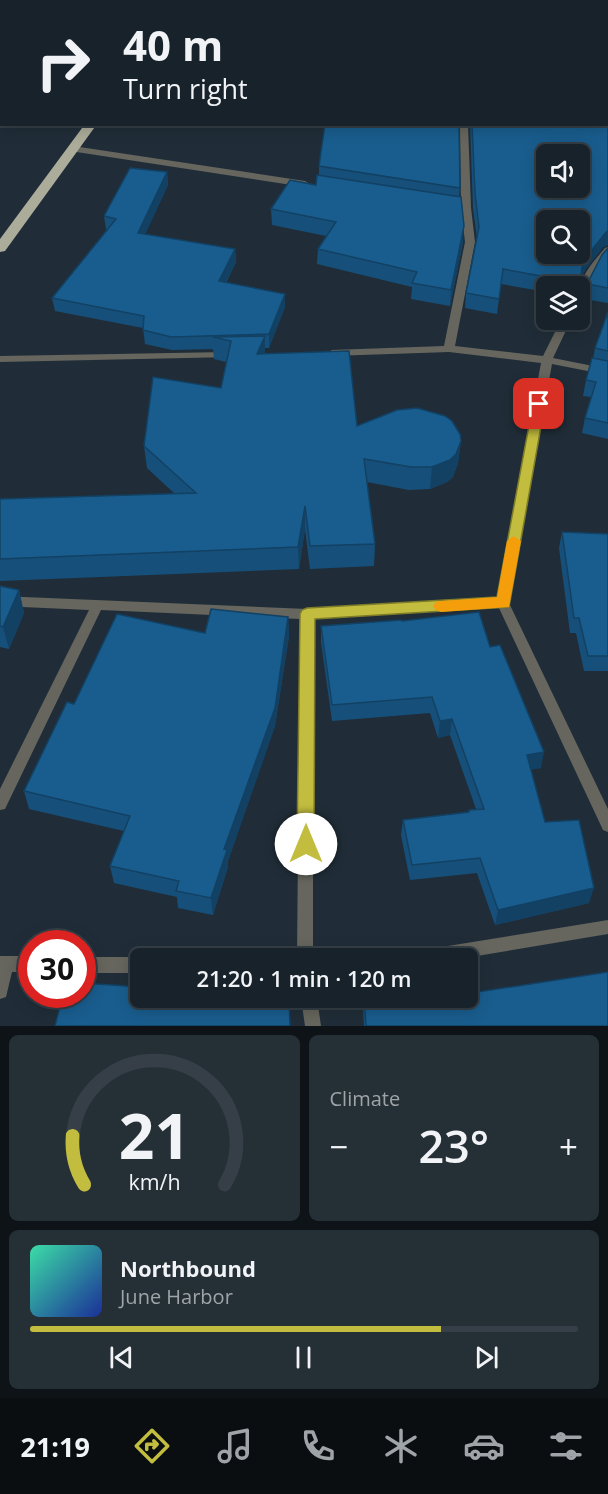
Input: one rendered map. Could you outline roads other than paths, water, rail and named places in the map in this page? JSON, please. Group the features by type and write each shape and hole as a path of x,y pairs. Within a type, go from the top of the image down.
{"highway":[{"path":"0,248 90,126"}],"street":[{"path":"449,348 469,253 464,126"},
{"path":"73,149 316,186"},
{"path":"454,207 466,208"},
{"path":"588,276 608,250"},
{"path":"561,330 547,360 503,603 608,825"},
{"path":"325,353 449,348 547,360 608,372"},
{"path":"0,359 245,355"},
{"path":"0,601 307,614 503,603"},
{"path":"0,804 97,606"},
{"path":"305,948 307,614"},
{"path":"478,949 608,927"},
{"path":"0,991 3,964"},
{"path":"96,964 130,965"},
{"path":"310,1008 313,1026"}]}
